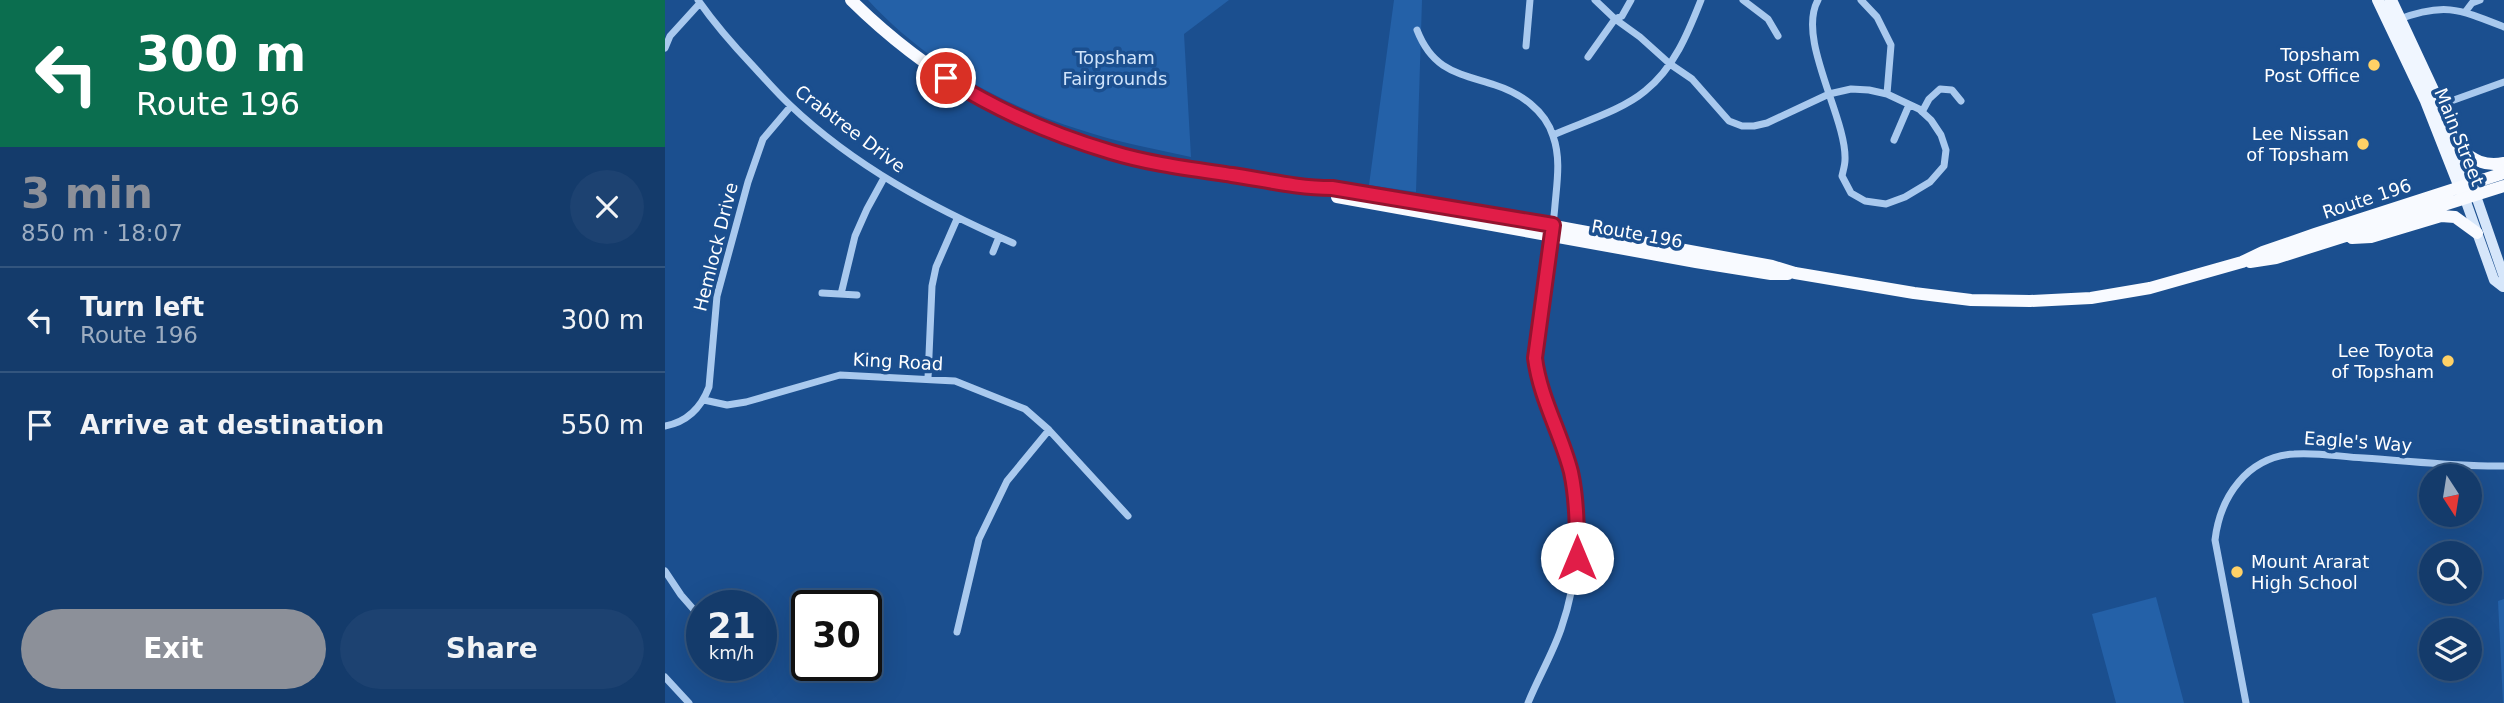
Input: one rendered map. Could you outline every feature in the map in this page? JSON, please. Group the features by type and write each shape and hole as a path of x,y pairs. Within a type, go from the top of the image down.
{"highway":[{"name":"Route 196","path":"851,0 899,44 974,95 1050,132 1113,153 1308,188 1332,196 1553,231 1772,274 1795,273 1948,298 2030,302 2091,298 2128,292 2190,278 2242,262 2263,252 2504,173"},
{"path":"2458,148 2479,163 2504,163"},
{"name":"Route 196","path":"2242,262 2276,258 2504,186"},
{"path":"2335,239 2371,237 2441,216 2455,217 2477,233"}],"main road":[{"name":"Main Street","path":"2378,0 2395,21 2440,105 2458,148 2477,233 2494,280 2504,283 2502,262 2470,197"},
{"name":"Main Street","path":"2391,0 2395,21 2427,101 2466,184"}],"street":[{"path":"1526,46 1530,0"},
{"path":"1595,0 1670,64 1692,79 1729,121 1742,126 1767,123 1829,94 1851,89 1887,94 1922,112 1941,135 1946,150 1944,166 1930,182 1905,198 1886,204 1865,201 1851,193 1842,176 1845,161 1843,144 1829,94 1818,60 1814,11 1818,0"},
{"path":"1588,57 1615,19 1622,16 1630,0"},
{"path":"1553,135 1625,104 1645,92 1670,64 1689,31 1700,0"},
{"path":"1743,0 1768,19 1778,36"},
{"path":"1861,0 1877,17 1891,45 1887,94"},
{"path":"2466,11 2472,3 2480,0"},
{"path":"665,48 670,36 699,1"},
{"name":"Crabtree Drive","path":"699,1 739,51 791,106 884,178 957,219 1013,243"},
{"path":"2395,21 2434,9 2466,11 2504,27"},
{"path":"1417,30 1434,60 1460,76 1515,93 1535,108 1553,135 1558,164 1553,231 1535,358 1537,376 1570,470 1576,513 1577,558 1570,600 1560,632 1528,703"},
{"path":"2440,105 2504,82"},
{"path":"1922,112 1929,99 1940,89 1952,90 1961,101"},
{"path":"1893,140 1909,105"},
{"name":"Hemlock Drive","path":"704,400 709,387 716,303 748,182 763,139 791,106"},
{"path":"841,294 855,236 884,178"},
{"path":"928,378 932,286 936,267 957,219"},
{"path":"993,251 999,237"},
{"path":"823,293 857,295"},
{"name":"King Road","path":"704,400 727,405 746,402 840,375 955,381 1025,409 1049,430 1128,516"},
{"path":"665,426 687,417 704,400"},
{"path":"957,632 979,539 1007,481 1049,430"},
{"name":"Eagle's Way","path":"2246,703 2215,540 2218,517 2229,494 2251,469 2280,456 2303,453 2440,464 2504,466"},
{"path":"665,571 686,601"},
{"path":"665,677 689,703"}],"green space":[{"name":"Topsham Fairgrounds","path":"868,0 1229,0 1184,34 1191,157 1081,130 1051,120 993,94 939,62 914,43"},
{"path":"1394,0 1422,0 1416,192 1369,185"},
{"path":"2156,597 2184,703 2116,703 2092,614"},
{"path":"2504,599 2504,703 2503,703 2498,601"}],"place":[{"name":"Topsham Post Office","path":"2374,65"},
{"name":"Lee Nissan of Topsham","path":"2363,144"},
{"name":"Lee Toyota of Topsham","path":"2448,361"},
{"name":"Mount Ararat High School","path":"2237,572"}],"route":[{"path":"946,78 974,95 1050,132 1113,153 1308,188 1332,188 1553,225 1535,358 1537,376 1570,470 1576,513 1577,558"}]}
